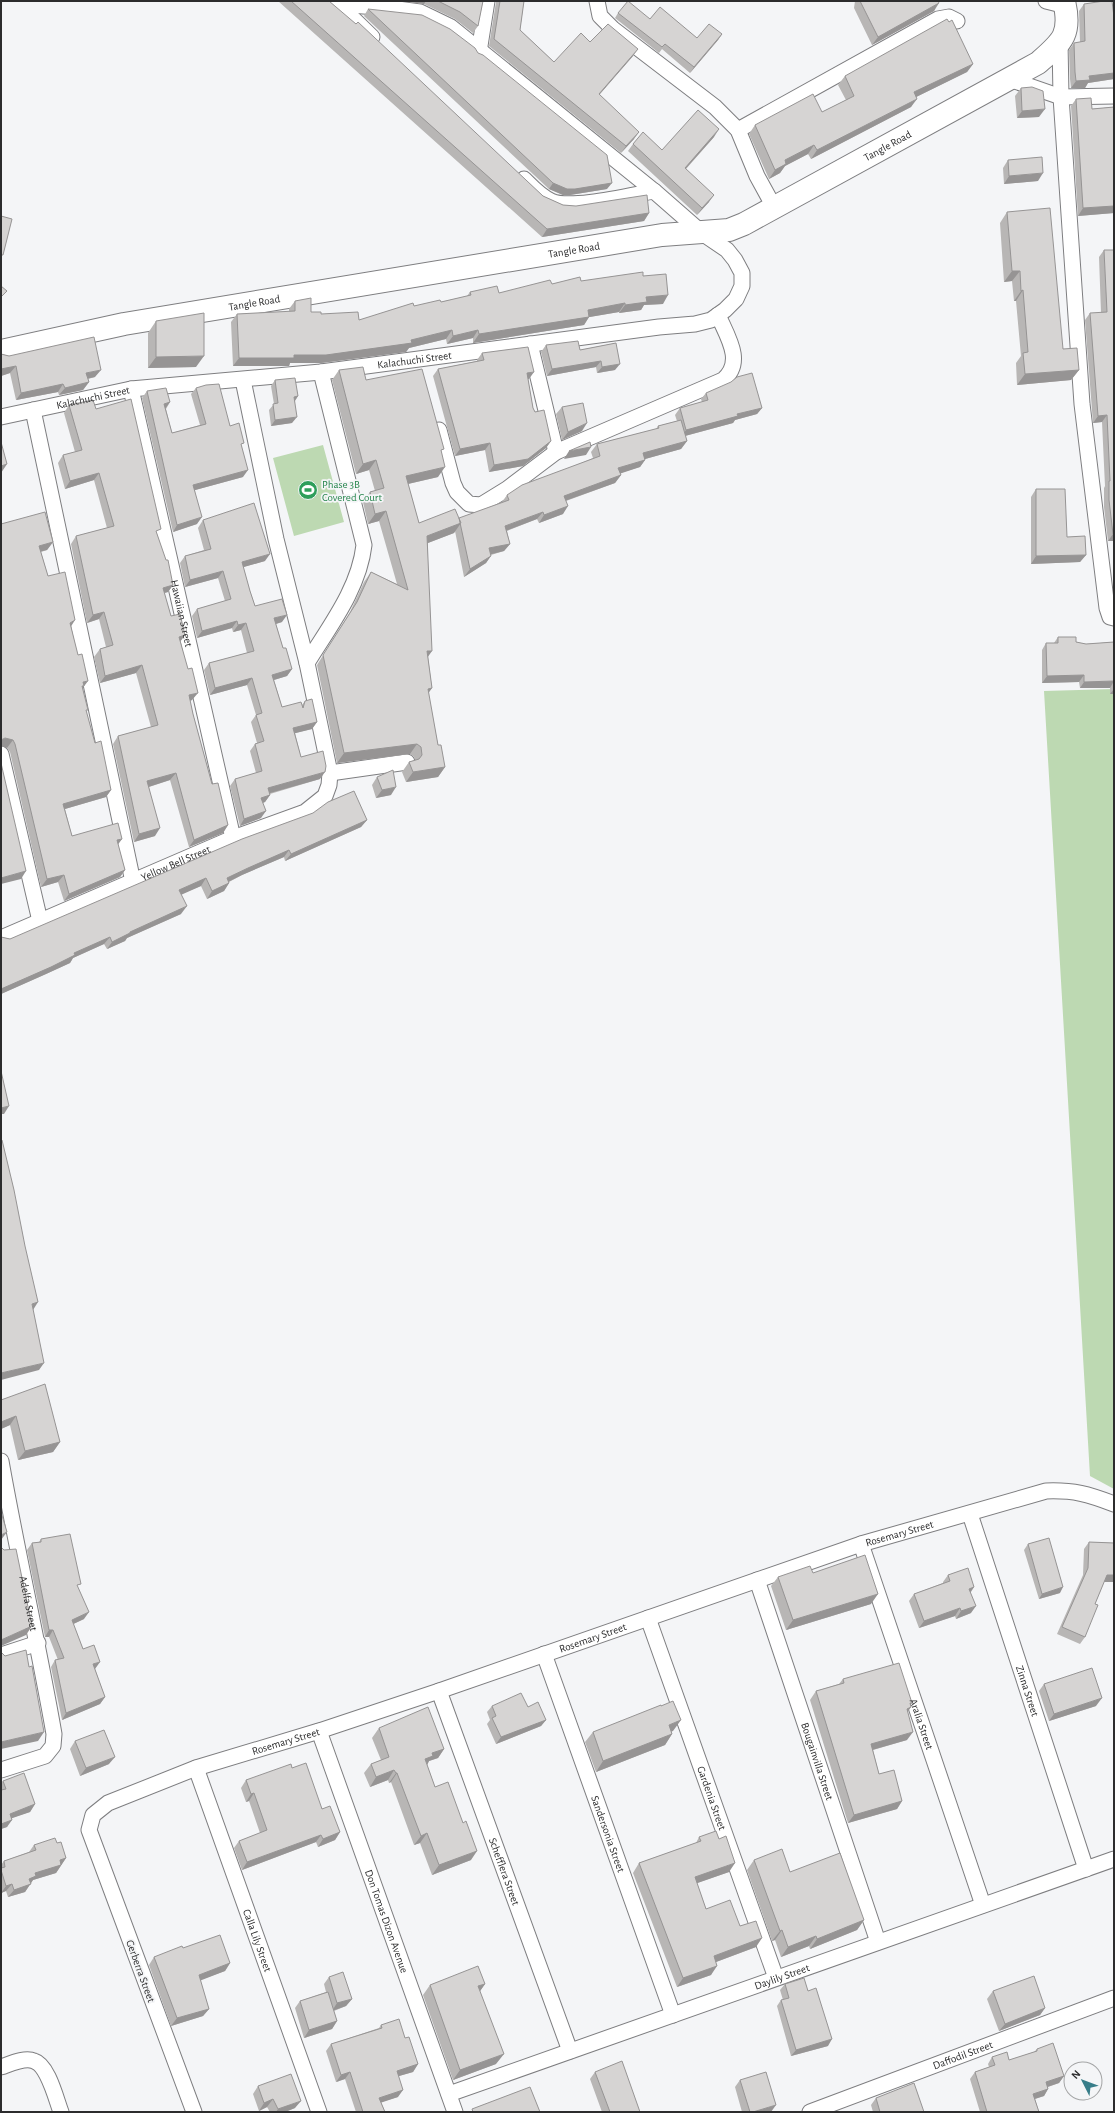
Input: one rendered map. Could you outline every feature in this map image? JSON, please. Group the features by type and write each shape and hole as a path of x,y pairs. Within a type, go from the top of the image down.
{"street":[{"path":"479,52 487,1"},
{"path":"598,1 600,16 613,29 715,107 738,130 757,176 774,207"},
{"path":"336,2 381,45"},
{"name":"Kalachuchi Street","path":"1,417 131,389 321,372 660,327 695,324 710,320 736,299 742,286 742,273 735,260 726,250 702,233 654,191 479,52 451,27 420,12 397,8 336,2"},
{"name":"Tangle Road","path":"1,351 124,324 237,306 305,293 376,283 662,235 702,233 734,228 1038,63 1060,42 1066,33 1068,22 1059,3"},
{"path":"738,130 938,19 949,17 957,21"},
{"path":"1060,42 1061,97 1082,404 1108,608 1110,617 1114,618"},
{"path":"1009,79 1061,97 1114,96"},
{"path":"514,169 544,197 560,204 576,203 654,191"},
{"path":"436,419 453,483 460,496 469,504 481,505 507,489 556,452 659,408 692,392 723,380 728,376 734,363 732,349 718,315"},
{"path":"530,344 556,452"},
{"path":"419,359 423,374"},
{"path":"307,663 343,605 362,563 364,546 321,372"},
{"path":"243,380 276,539 307,663 330,773 406,762"},
{"name":"Hawaiian Street","path":"131,389 233,838"},
{"path":"33,410 133,882"},
{"path":"1,754 40,921"},
{"name":"Yellow Bell Street","path":"1,938 233,838 305,812 326,796 330,773"},
{"name":"Adelfa Street","path":"1,1461 16,1546 38,1643 54,1734 53,1746 45,1756 1,1770"},
{"name":"Rosemary Street","path":"89,1830 93,1815 108,1803 196,1768 319,1731 439,1691 861,1544 1046,1491 1070,1490 1092,1495 1114,1504"},
{"name":"Zinna Street","path":"970,1514 1086,1869"},
{"name":"Aralia Street","path":"861,1544 983,1905"},
{"path":"1,1550 16,1546"},
{"name":"Bougainvilla Street","path":"757,1580 878,1942"},
{"name":"Gardenia Street","path":"648,1618 776,1978"},
{"path":"1,1655 38,1643"},
{"name":"Sandersonia Street","path":"544,1654 673,2014"},
{"name":"Schefflera Street","path":"439,1691 570,2051"},
{"name":"Don Tomas Dizon Avenue","path":"319,1731 455,2112"},
{"name":"Calla Lily Street","path":"196,1768 319,2112"},
{"name":"Gerberra Street","path":"89,1830 194,2112"},
{"name":"Daylily Street","path":"449,2094 1114,1859"},
{"name":"Daffodil Street","path":"810,2112 1114,1998"},
{"path":"1,2067 26,2060 35,2061 45,2069 61,2112"}],"green space":[{"name":"Phase 3B Covered Court","path":"323,445 344,522 294,536 273,458"},
{"path":"1114,689 1114,1489 1090,1476 1044,691"}],"building":[{"path":"291,1 329,1 356,24 358,22 543,196 563,205 576,206 647,195 649,213 547,229"},
{"path":"438,1 483,1 478,26 460,12"},
{"path":"500,1 524,1 520,30 554,62 581,33 590,42 608,24 638,49 599,94 639,132 626,146 494,39"},
{"path":"628,1 650,19 660,7 697,38 709,24 722,34 694,67 665,44 662,47 618,13"},
{"path":"860,1 938,1 939,3 878,37"},
{"path":"1112,1 1114,17 1114,73 1089,76 1090,80 1076,81 1074,43 1085,41 1084,4"},
{"path":"368,9 422,15 450,29 607,155 612,183 567,189 553,183"},
{"path":"947,19 949,22 952,20 973,64 914,92 917,99 817,150 814,145 785,160 786,164 775,170 755,125 813,94 822,112 854,96 845,76"},
{"path":"1032,87 1043,91 1045,109 1022,111 1021,88"},
{"path":"1091,98 1092,109 1114,107 1114,206 1083,208 1076,99"},
{"path":"698,110 719,129 685,168 714,195 702,208 633,144 643,132 662,150"},
{"path":"1042,157 1043,173 1009,176 1008,160"},
{"path":"1050,208 1063,349 1077,348 1079,370 1025,374 1023,353 1028,352 1023,290 1021,291 1020,271 1012,271 1007,212"},
{"path":"1,216 12,219 3,255 1,255"},
{"path":"1104,250 1114,250 1114,534 1109,500 1110,481 1107,415 1098,416 1090,313 1107,312"},
{"path":"643,272 643,276 666,274 668,295 646,297 647,302 625,305 625,303 588,310 589,317 479,334 478,330 453,336 452,330 411,340 412,343 326,355 294,355 294,358 239,358 237,314 295,311 295,301 311,298 311,312 321,312 321,314 358,312 359,320 413,303 414,306 440,300 441,302 471,295 470,292 497,286 499,293 550,280 552,284 580,277 581,281"},
{"path":"1,286 7,291 1,297"},
{"path":"204,313 204,356 156,357 156,321"},
{"path":"94,337 101,370 86,373 89,382 65,388 63,384 21,393 16,366 1,369 1,354 9,356"},
{"path":"578,341 580,350 616,343 620,364 602,367 601,361 552,369 546,345"},
{"path":"528,347 534,372 527,373 533,408 535,412 544,410 551,441 528,459 494,465 490,443 460,449 438,369 484,360 482,353"},
{"path":"363,367 366,380 422,369 444,449 441,450 445,467 406,476 419,523 455,509 461,523 427,536 432,651 427,651 432,688 428,689 438,745 441,745 445,767 413,772 409,762 419,759 422,755 421,747 417,744 344,753 323,655 357,602 371,572 408,590 386,511 375,514 370,492 384,488 376,460 363,464 339,370"},
{"path":"752,373 762,408 686,430 680,408 708,400 706,393 731,382 737,377"},
{"path":"295,378 298,396 294,397 297,417 275,420 273,404 278,403 275,380"},
{"path":"219,384 230,426 239,423 244,443 241,444 248,470 193,485 202,517 177,525 147,391 166,388 170,402 164,404 172,433 206,424 196,388 206,385"},
{"path":"131,399 161,529 156,531 166,560 168,560 173,585 163,588 171,616 180,614 185,635 179,637 188,669 192,668 198,693 189,695 193,714 212,784 218,783 228,825 194,840 176,773 147,781 160,828 139,834 118,736 158,725 142,665 105,676 100,649 113,645 104,612 93,615 76,536 114,526 99,473 70,481 63,455 82,450 69,405 93,400 96,409"},
{"path":"583,403 587,423 568,432 562,407"},
{"path":"681,420 687,441 643,453 645,460 618,468 621,475 564,496 568,506 544,515 543,512 505,526 510,544 489,548 491,556 470,569 459,518 509,500 507,495 522,485 600,456 597,444 659,428 658,426"},
{"path":"1,442 7,464 1,466"},
{"path":"590,442 591,447 569,451"},
{"path":"1036,489 1065,489 1067,537 1085,536 1086,555 1036,556"},
{"path":"254,503 270,554 242,562 250,591 255,606 282,599 287,615 274,618 283,648 286,648 292,669 272,675 282,707 301,702 303,708 305,701 312,699 317,722 293,728 301,757 323,751 326,766 325,772 268,788 270,795 261,798 266,811 244,819 235,779 262,771 255,744 264,741 256,715 262,713 252,678 215,688 209,663 254,651 246,623 238,625 237,621 202,631 197,609 231,599 223,571 190,580 185,556 211,549 203,520"},
{"path":"45,512 53,542 39,546 48,576 65,572 75,620 70,623 78,655 82,654 88,681 83,682 84,686 82,686 88,710 86,710 95,743 101,741 111,790 63,804 72,836 118,823 122,839 117,840 125,870 69,894 64,875 47,879 15,744 13,740 5,738 1,740 1,524"},
{"path":"1058,637 1076,637 1076,642 1086,644 1114,642 1114,681 1084,682 1084,675 1047,676 1046,643 1058,643"},
{"path":"1,763 26,871 1,878"},
{"path":"393,770 396,787 382,790 377,777"},
{"path":"354,791 367,820 291,854 289,850 248,868 227,878 229,883 212,891 206,878 179,890 187,906 130,932 112,942 110,937 74,953 75,955 51,967 1,989 1,937 10,939 242,839 313,813 328,802"},
{"path":"1,1071 9,1106 1,1108"},
{"path":"1,1140 14,1190 38,1302 32,1304 44,1363 1,1373"},
{"path":"45,1384 60,1442 25,1451 16,1416 1,1422 1,1400"},
{"path":"1,1512 7,1532 1,1535"},
{"path":"70,1534 81,1584 77,1585 89,1612 72,1620 83,1649 94,1645 100,1662 93,1664 105,1697 66,1713 55,1660 64,1658 53,1630 49,1630 32,1543 41,1542 41,1539"},
{"path":"1049,1538 1063,1587 1042,1594 1028,1544"},
{"path":"1089,1542 1114,1543 1114,1575 1107,1575 1095,1604 1098,1605 1085,1637 1062,1627 1088,1568"},
{"path":"1,1547 4,1550 16,1549 32,1626 1,1640"},
{"path":"865,1555 878,1594 793,1620 778,1577 810,1566 813,1573"},
{"path":"968,1568 974,1587 969,1589 976,1606 961,1611 960,1608 924,1621 914,1594 950,1581 948,1575"},
{"path":"26,1650 29,1667 32,1666 44,1732 1,1742 1,1652 5,1656"},
{"path":"899,1663 912,1703 910,1703 911,1707 907,1709 913,1732 871,1744 879,1774 894,1770 902,1801 854,1815 816,1691 844,1683 843,1679"},
{"path":"1092,1668 1102,1698 1054,1714 1044,1684"},
{"path":"521,1693 528,1707 538,1702 546,1720 501,1737 492,1718 496,1716 492,1706"},
{"path":"673,1701 681,1720 669,1725 672,1734 603,1761 593,1732"},
{"path":"428,1707 444,1749 432,1753 433,1756 425,1759 435,1787 448,1782 463,1823 466,1821 477,1851 439,1865 427,1833 421,1836 397,1773 394,1770 376,1777 371,1764 389,1757 379,1728"},
{"path":"104,1730 115,1757 86,1768 75,1741"},
{"path":"306,1763 322,1809 330,1806 340,1832 323,1839 321,1835 247,1862 239,1841 267,1830 254,1793 251,1794 246,1780 291,1764 292,1768"},
{"path":"24,1773 35,1804 10,1814 12,1820 1,1824 1,1790 6,1789 3,1781"},
{"path":"716,1831 719,1839 726,1836 735,1863 695,1877 706,1909 730,1900 740,1926 756,1921 762,1938 714,1956 717,1966 683,1978 639,1863 701,1841 699,1837"},
{"path":"55,1838 57,1843 61,1842 66,1858 60,1860 61,1865 35,1873 36,1876 29,1879 31,1884 14,1890 12,1884 6,1886 1,1870 1,1868 5,1867 4,1861 36,1850 34,1845"},
{"path":"782,1849 790,1872 840,1853 864,1920 817,1939 816,1936 788,1947 782,1930 780,1931 754,1860"},
{"path":"220,1935 230,1963 199,1975 209,2009 177,2018 154,1957 182,1946 183,1948"},
{"path":"478,1966 485,1984 478,1986 504,2054 460,2070 430,1985"},
{"path":"343,1972 352,1999 337,2003 329,1977"},
{"path":"1034,1976 1045,2008 1005,2024 993,1991"},
{"path":"804,1978 808,1991 816,1988 832,2039 796,2050 781,2000 789,1998 785,1984"},
{"path":"328,1992 337,2021 309,2030 300,2001"},
{"path":"399,2019 405,2038 409,2037 418,2064 397,2071 403,2090 379,2098 385,2112 363,2112 350,2072 341,2075 331,2044 382,2028 381,2025"},
{"path":"1053,2043 1063,2076 1046,2082 1048,2089 1033,2094 1039,2112 987,2112 975,2072 995,2065 992,2057 1007,2052 1009,2060 1037,2051 1037,2049"},
{"path":"622,2061 640,2112 610,2112 595,2072"},
{"path":"766,2072 776,2105 750,2112 740,2080"},
{"path":"291,2074 301,2101 278,2109 273,2099 264,2103 258,2086"},
{"path":"914,2083 924,2112 880,2112 876,2098"},
{"path":"530,2087 540,2112 473,2112 472,2109"}],"place":[{"name":"Phase 3B Covered Court","path":"308,490"}]}
